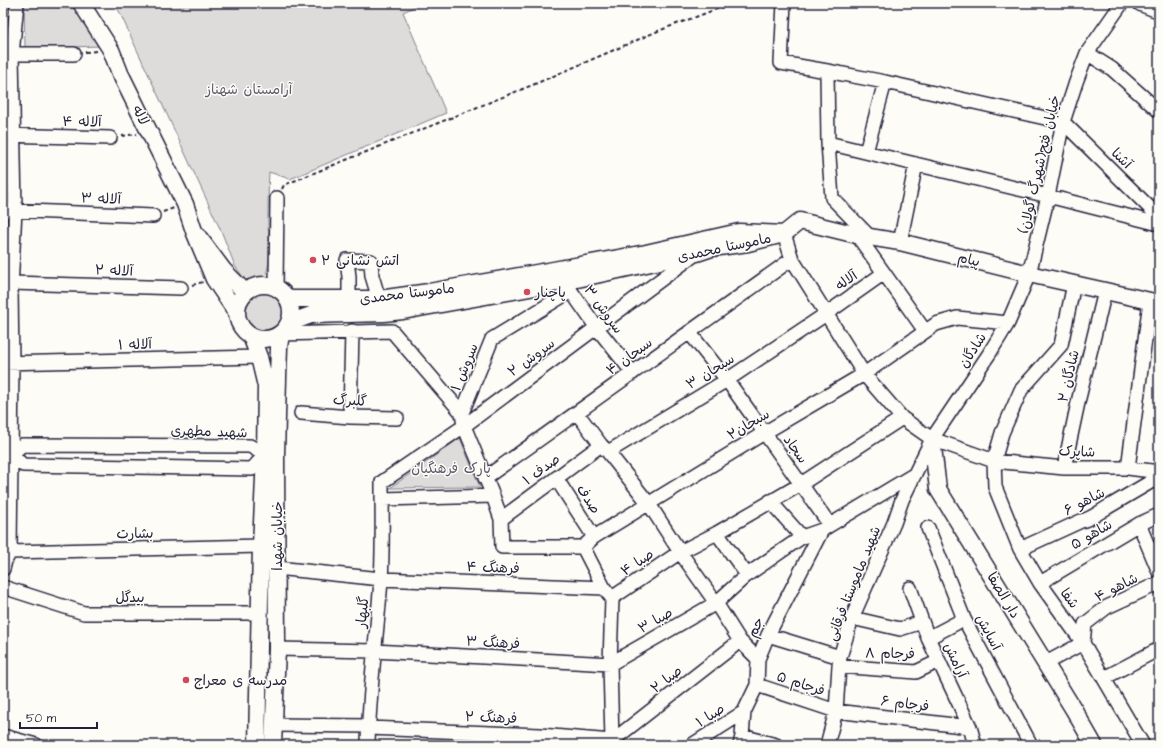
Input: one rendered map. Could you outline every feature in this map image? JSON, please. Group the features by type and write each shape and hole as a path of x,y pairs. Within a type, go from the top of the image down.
{"main road":[{"name":"لاله","path":"81,3 111,50 120,73 185,204 194,231"},
{"path":"1141,3 1159,10"},
{"name":"پیام","path":"784,234 800,221 864,236 900,242 1029,274 1155,302"},
{"path":"194,231 224,271 245,292"},
{"path":"194,231 214,279 237,313"},
{"name":"ماموستا محمدی","path":"288,299 380,299 430,292 646,253 739,232 784,234"},
{"name":"ماموستا محمدی","path":"285,328 311,316 403,311 570,286 712,248 748,243 784,234"},
{"path":"268,285 276,287 288,299 291,307 291,315 285,328 270,338 257,338 251,336 244,330 239,322 237,313 240,298 252,287 268,285"},
{"name":"خیابان شهدا","path":"257,745 261,546 279,347 285,328"},
{"name":"خیابان شهدا","path":"251,336 259,357 266,386 277,568 277,649 273,745"},
{"name":"دار الصفا","path":"932,439 938,489 1046,663 1094,745"}],"street":[{"path":"3,569 10,552 11,455 7,363 9,210 8,54 17,3"},
{"path":"784,3 781,63 828,70 1063,122"},
{"name":"خیابان فتح(شهرگ گولان)","path":"1029,274 1048,196 1063,122 1076,82 1087,53 1122,3"},
{"path":"1087,53 1112,69 1159,111"},
{"path":"8,54 74,54"},
{"path":"828,70 828,143 832,198 864,236 884,273 925,331"},
{"path":"866,152 885,82"},
{"name":"آشنا","path":"1063,122 1159,217"},
{"name":"آلاله ۴","path":"8,136 110,138"},
{"path":"828,143 1159,224"},
{"path":"900,242 916,164"},
{"path":"276,287 277,198"},
{"name":"آلاله ۳","path":"9,210 153,216"},
{"name":"شاپرک","path":"784,234 792,259 864,374 902,418 932,439 994,461 1064,468 1128,468 1159,472"},
{"name":"سروش ۲","path":"382,482 464,426 697,253"},
{"name":"سبحان ۴","path":"485,478 792,259"},
{"path":"349,300 347,260 371,261 372,276 380,299"},
{"name":"آلاله","path":"826,314 884,273"},
{"name":"شادگان","path":"932,439 1008,323 1029,274"},
{"path":"994,461 1002,433 1021,390 1061,345 1074,284"},
{"name":"آلاله ۲","path":"8,286 181,288"},
{"name":"سروش ۳","path":"570,286 597,328 633,373"},
{"name":"سروش ۱","path":"570,286 492,339 462,413 464,426 493,496 500,519 502,547 583,547"},
{"name":"شادگان ۲","path":"1064,468 1105,291"},
{"path":"1128,468 1155,302"},
{"name":"سبحان ۳","path":"604,449 727,380 826,314"},
{"name":"سبحان۲","path":"583,547 594,537 864,374 936,324 957,318 1008,323"},
{"path":"285,328 392,331 462,413"},
{"path":"350,417 352,331"},
{"name":"سجاد","path":"689,332 727,380 801,484 826,528"},
{"name":"آلاله ۱","path":"7,363 259,357"},
{"name":"گلبرگ","path":"301,412 350,417 397,418"},
{"path":"577,412 604,449 649,504 740,641 758,659"},
{"name":"صبا ۴","path":"608,593 717,533 801,484 902,418"},
{"name":"شهید ماموستا فرقانی","path":"827,745 836,711 839,662 852,618 894,522 902,500 932,439"},
{"name":"شهید مطهری","path":"11,455 22,445 250,446 270,455"},
{"name":"صدف ۱","path":"500,519 556,478 604,449"},
{"path":"11,455 23,465 252,469 270,455"},
{"name":"شفا","path":"994,461 996,487 1020,549 1040,583 1083,643 1143,745"},
{"name":"صبا ۳","path":"610,664 716,603 747,575 802,537 826,528 915,474"},
{"name":"شاهو ۶","path":"1020,549 1081,521 1088,520 1159,476"},
{"name":"صدف","path":"556,478 594,537"},
{"name":"گلبهار","path":"368,745 374,651 381,579 382,482"},
{"path":"382,500 493,496"},
{"path":"770,501 802,537"},
{"name":"شاهو ۵","path":"1040,583 1139,524 1159,515"},
{"path":"1139,524 1159,572"},
{"name":"جم","path":"741,740 744,712 757,685 758,659 768,635 826,528"},
{"name":"آسایش","path":"928,528 964,619 1031,745"},
{"path":"717,533 747,575"},
{"name":"بشارت","path":"10,552 261,546"},
{"path":"583,547 608,593 613,743"},
{"name":"فرهنگ ۴","path":"277,568 381,579 608,593"},
{"name":"شاهو ۴","path":"1083,643 1084,624 1107,606 1159,583"},
{"name":"بیدگل","path":"3,587 84,613 260,613"},
{"name":"آرامش","path":"910,588 928,638 970,727 975,745"},
{"path":"852,618 900,629 922,622"},
{"path":"928,638 964,619"},
{"name":"فرجام ۸","path":"768,635 839,662 916,672 939,660"},
{"name":"صبا ۲","path":"613,743 740,641"},
{"path":"1046,663 1083,643"},
{"name":"فرهنگ ۳","path":"277,649 374,651 610,664"},
{"path":"1104,678 1159,649"},
{"name":"فرجام ۵","path":"757,685 836,711"},
{"name":"فرجام ۶","path":"836,711 970,727"},
{"name":"صبا ۱","path":"692,745 744,712"},
{"name":"فرهنگ ۲","path":"273,725 369,727 540,735 613,743"},
{"path":"3,736 36,745"},
{"path":"741,740 776,745"}],"path":[{"path":"277,198 284,185 535,84 658,31 733,3"},
{"path":"74,54 111,50"},
{"name":"آلاله ۴","path":"110,138 150,133"},
{"path":"153,216 185,204"},
{"path":"181,288 214,279"}],"green space":[{"name":"آرامستان شهناز","path":"112,3 423,3 403,12 446,113 290,179 269,172 269,252 267,273 264,279 258,281 245,280 235,266 222,233 119,11"},
{"path":"24,5 80,9 101,46 25,48"},
{"path":"260,293 268,293 278,298 282,305 282,319 278,326 268,331 260,331 250,326 248,323 245,316 245,308 250,298 253,296"},
{"name":"پارک فرهنگیان","path":"460,438 480,487 390,488"}],"place":[{"name":"اتش نشانی ۲","path":"313,260"},
{"name":"پاچنار","path":"527,292"},
{"name":"مدرسه ی معراج","path":"186,680"}]}
